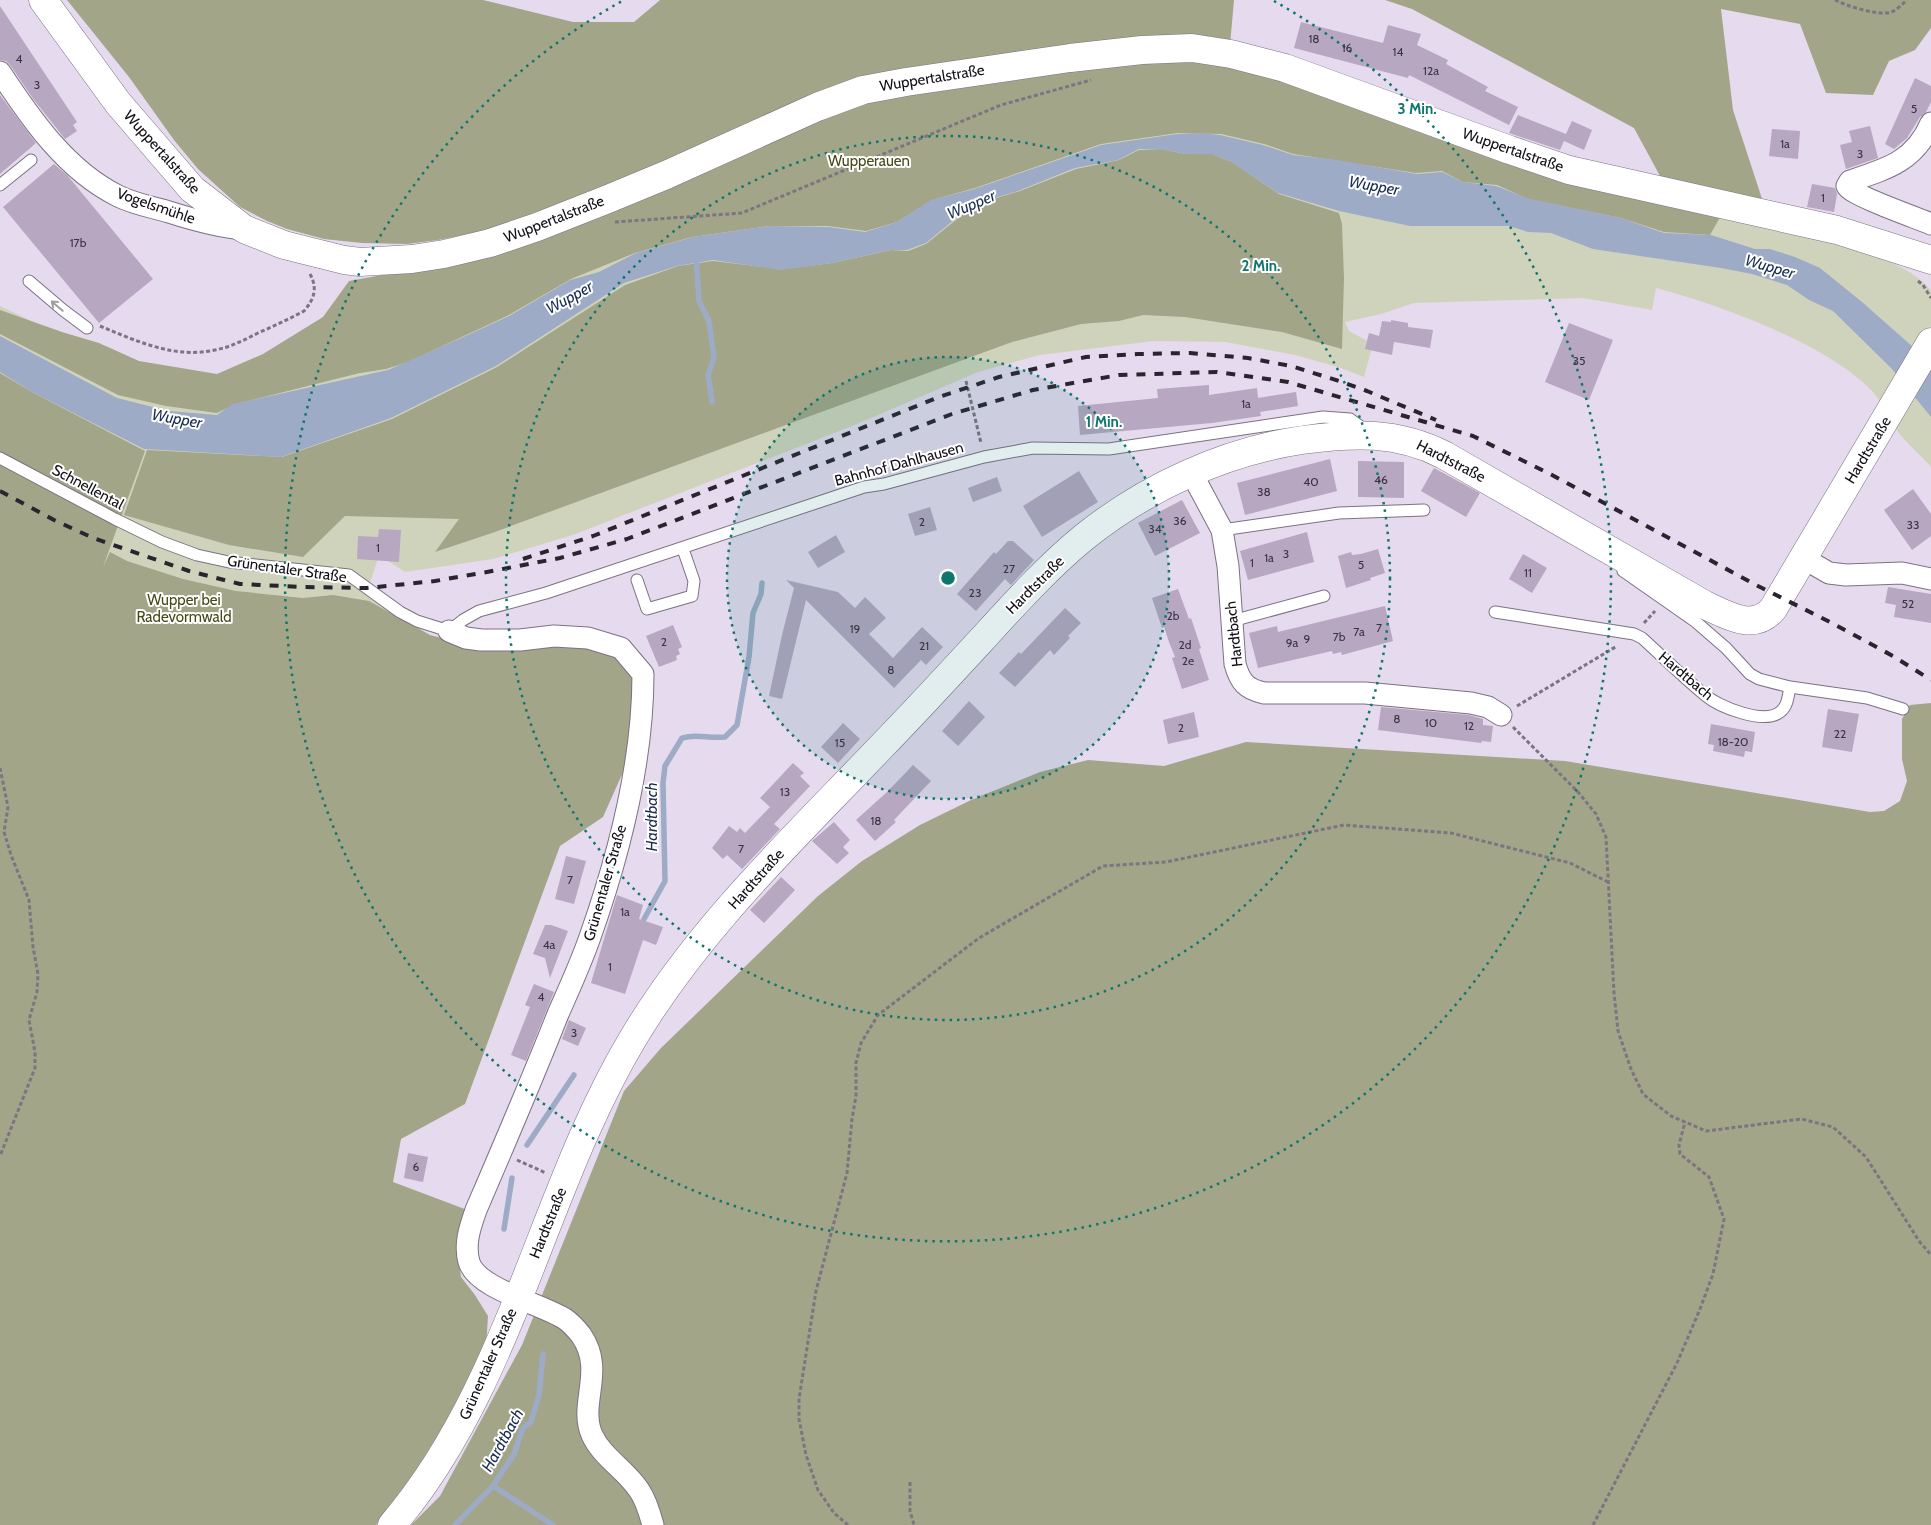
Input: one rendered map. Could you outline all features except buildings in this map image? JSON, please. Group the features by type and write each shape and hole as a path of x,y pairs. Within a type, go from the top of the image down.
{"main road":[{"name":"Wuppertalstraße","path":"44,0 118,103 192,189 244,229 296,248 344,260 360,262 403,260 444,254 490,243 537,227 666,175 817,107 863,90 914,80 1070,58 1142,50 1192,48 1231,54 1285,68 1569,170 1837,230 1931,260"},
{"name":"Hardtstraße","path":"518,1298 564,1182 599,1104 634,1037 668,985 733,904 923,704 1026,591 1084,538 1134,503 1191,472 1262,449 1293,442 1339,436 1372,435 1399,438 1427,446 1705,605 1733,618 1748,621 1762,619 1770,613 1931,342"},
{"name":"Grünentaler Straße","path":"392,1525 429,1478 461,1423 486,1372 518,1298"}],"street":[{"name":"Vogelsmühle","path":"0,72 46,137 84,173 109,190 150,208 226,228 244,229"},
{"path":"1931,123 1919,145 1906,157 1885,169 1850,181 1847,186 1850,191 1864,198 1931,224"},
{"name":"Hardtbach","path":"1191,472 1222,530 1235,664 1238,675 1244,685 1252,690 1276,694 1365,693 1471,703 1488,707 1501,715"},
{"path":"1803,558 1829,574 1902,573 1931,579"},
{"name":"Grünentaler Straße","path":"449,632 466,638 481,640 520,640 554,636 588,638 621,648 643,674 643,707 637,749 623,822 607,885 590,939 470,1227 467,1250 469,1262 476,1273 484,1281 518,1298"},
{"path":"518,1298 568,1320 587,1345 592,1370 588,1402 591,1434 607,1455 639,1490 653,1525"}],"lane":[{"path":"0,185 31,160"},
{"path":"29,281 63,310 93,327"},
{"name":"Bahnhof Dahlhausen","path":"449,632 463,620 479,611 546,593 683,549 864,487 884,484 984,457 1033,448 1109,449 1323,417 1350,419 1372,435"},
{"name":"Schnellental","path":"0,458 162,542"},
{"path":"1222,530 1339,513 1424,510"},
{"name":"Grünentaler Straße","path":"162,542 197,555 229,562 349,575 400,612 417,621 449,632"},
{"path":"637,580 647,609 692,596 694,581 683,549"},
{"path":"1620,556 1619,564 1624,572 1696,622 1726,648 1750,674 1790,688 1867,698 1903,709"},
{"path":"1232,620 1324,596"},
{"name":"Hardtbach","path":"1496,612 1634,634 1642,638 1706,696 1741,713 1756,716 1772,716 1781,712 1786,704 1790,688"}],"path":[{"path":"1835,0 1844,5 1886,13 1895,11 1907,0"},
{"path":"605,222 742,213 1001,105 1094,79"},
{"path":"93,327 156,347 172,350 203,352 232,346 304,311 312,302 316,290 311,276 305,269 291,264 296,248"},
{"path":"966,381 984,457"},
{"path":"1664,601 1634,634 1624,642 1501,715 1578,792 1596,814 1606,837 1614,993 1618,1032 1631,1069 1643,1094 1671,1116 1706,1130 1802,1119 1833,1127 1866,1157 1919,1241 1931,1255"},
{"path":"0,768 8,806 4,832 29,900 33,947 38,974 37,992 29,1020 35,1052 35,1068 0,1156"},
{"path":"848,1525 834,1513 818,1490 806,1455 799,1419 799,1399 816,1291 847,1173 856,1096 856,1063 862,1043 878,1015 979,938 1103,866 1166,862 1344,825 1451,833 1570,863 1608,882"},
{"path":"1593,1525 1677,1363 1700,1309 1712,1274 1724,1219 1708,1177 1680,1154 1679,1145 1685,1122"},
{"path":"501,1153 564,1182"},
{"path":"910,1482 910,1511 914,1525"}],"green space":[{"path":"67,0 483,0 573,22 634,22 660,0 1234,0 1230,45 956,71 534,221 438,240 407,244 362,243 324,239 287,229 240,207 198,169 174,140 129,77"},
{"path":"1385,0 1931,0 1931,28 1915,50 1889,61 1873,95 1826,93 1800,24 1721,9 1733,110 1765,208 1666,187 1634,128 1412,9"},
{"name":"Wupperauen","path":"1228,58 1723,212 1710,235 1664,232 1621,218 1528,199 1497,185 1463,182 1442,171 1416,173 1293,154 1264,144 1221,134 1178,133 1101,144 975,188 932,200 897,222 866,231 828,226 769,226 692,237 635,253 571,279 507,316 408,362 386,369 360,373 236,404 217,413 166,406 118,395 0,334 0,310 99,343 139,361 217,374 263,354 323,317 349,281 438,265 819,109 1082,60 1072,76 1083,60"},
{"name":"Wupper bei Radevormwald","path":"1193,84 1854,246 1895,264 1915,276 1931,290 1931,326 1915,355 1931,365 1931,467 1892,424 1873,392 1853,374 1829,358 1772,328 1682,295 1656,288 1652,310 1583,298 1414,303 1381,314 1345,322 1349,331 1373,344 1364,377 1341,368 1295,355 1225,342 1154,341 1040,355 978,372 857,424 573,535 493,559 405,572 379,555 368,589 431,637 0,741 0,306 90,349 205,392 393,326"},
{"path":"1161,149 1186,154 1212,154 1232,162 1279,194 1339,213 1342,224 1344,278 1342,349 1282,332 1185,317 1143,315 1119,321 1081,324 1012,342 492,533 435,552 459,519 345,516 303,557 229,545 124,515 147,450 282,457 392,419 497,367 625,285 678,266 713,261 782,269 832,263 891,250 908,251 926,244 962,215 990,200 1020,191 1076,169 1119,160 1139,150"},
{"path":"0,373 32,392 145,451 103,567 110,552 127,561 183,579 236,591 303,598 333,595 369,601 430,635 481,648 555,638 619,650 642,676 632,752 603,817 560,846 465,1104 401,1139 393,1182 470,1211 456,1240 461,1277 488,1316 486,1348 426,1466 376,1525 0,1525"},
{"path":"1931,703 1931,1525 411,1525 440,1496 522,1345 624,1091 661,1048 818,896 862,861 920,825 971,800 1040,772 1088,760 1164,766 1246,742 1565,761 1870,812 1884,811 1900,801 1907,781 1902,759 1902,719 1910,705"}],"water":[{"name":"Wupper","path":"1201,133 1220,135 1263,145 1293,155 1337,160 1417,174 1442,172 1463,182 1496,186 1530,199 1621,218 1664,233 1711,235 1755,249 1770,249 1795,257 1820,268 1913,347 1931,367 1931,417 1892,369 1833,311 1809,300 1787,285 1752,274 1721,268 1593,249 1551,233 1528,232 1509,226 1410,226 1339,211 1278,193 1230,161 1211,154 1186,154 1160,149 1139,149 1118,160 1075,168 1018,191 988,200 960,215 926,243 907,250 890,250 832,263 780,270 713,260 677,266 624,283 496,366 391,418 281,457 144,449 32,392 0,372 0,336 117,398 169,411 217,415 233,404 388,370 509,316 570,280 599,272 636,253 693,237 770,226 829,227 865,232 897,222 931,200 974,189 1101,145 1177,134"}],"waterway":[{"name":"Hardtbach","path":"696,255 699,301 709,321 714,358 708,375 712,402"},
{"name":"Hardtbach","path":"644,919 665,881 663,783 665,766 682,738 693,736 725,737 737,725 749,657 753,613 761,594 762,583"},
{"name":"Hardtbach","path":"527,1145 574,1075"},
{"name":"Hardtbach","path":"504,1229 512,1178"},
{"name":"Hardtbach","path":"455,1525 493,1486 514,1454 523,1428 531,1422 539,1395 543,1354"},
{"path":"493,1486 553,1525"}],"railway":[{"path":"523,559 593,536 939,397 999,377 1086,357 1190,353 1248,358 1291,366 1339,381 1436,420"},
{"path":"0,491 54,520 93,538 189,571 240,584 367,588 435,581 487,572 560,558 627,539 952,414 1033,390 1119,375 1217,372 1288,382 1473,436 1552,475 1758,586 1830,622 1893,656 1931,680"}]}
